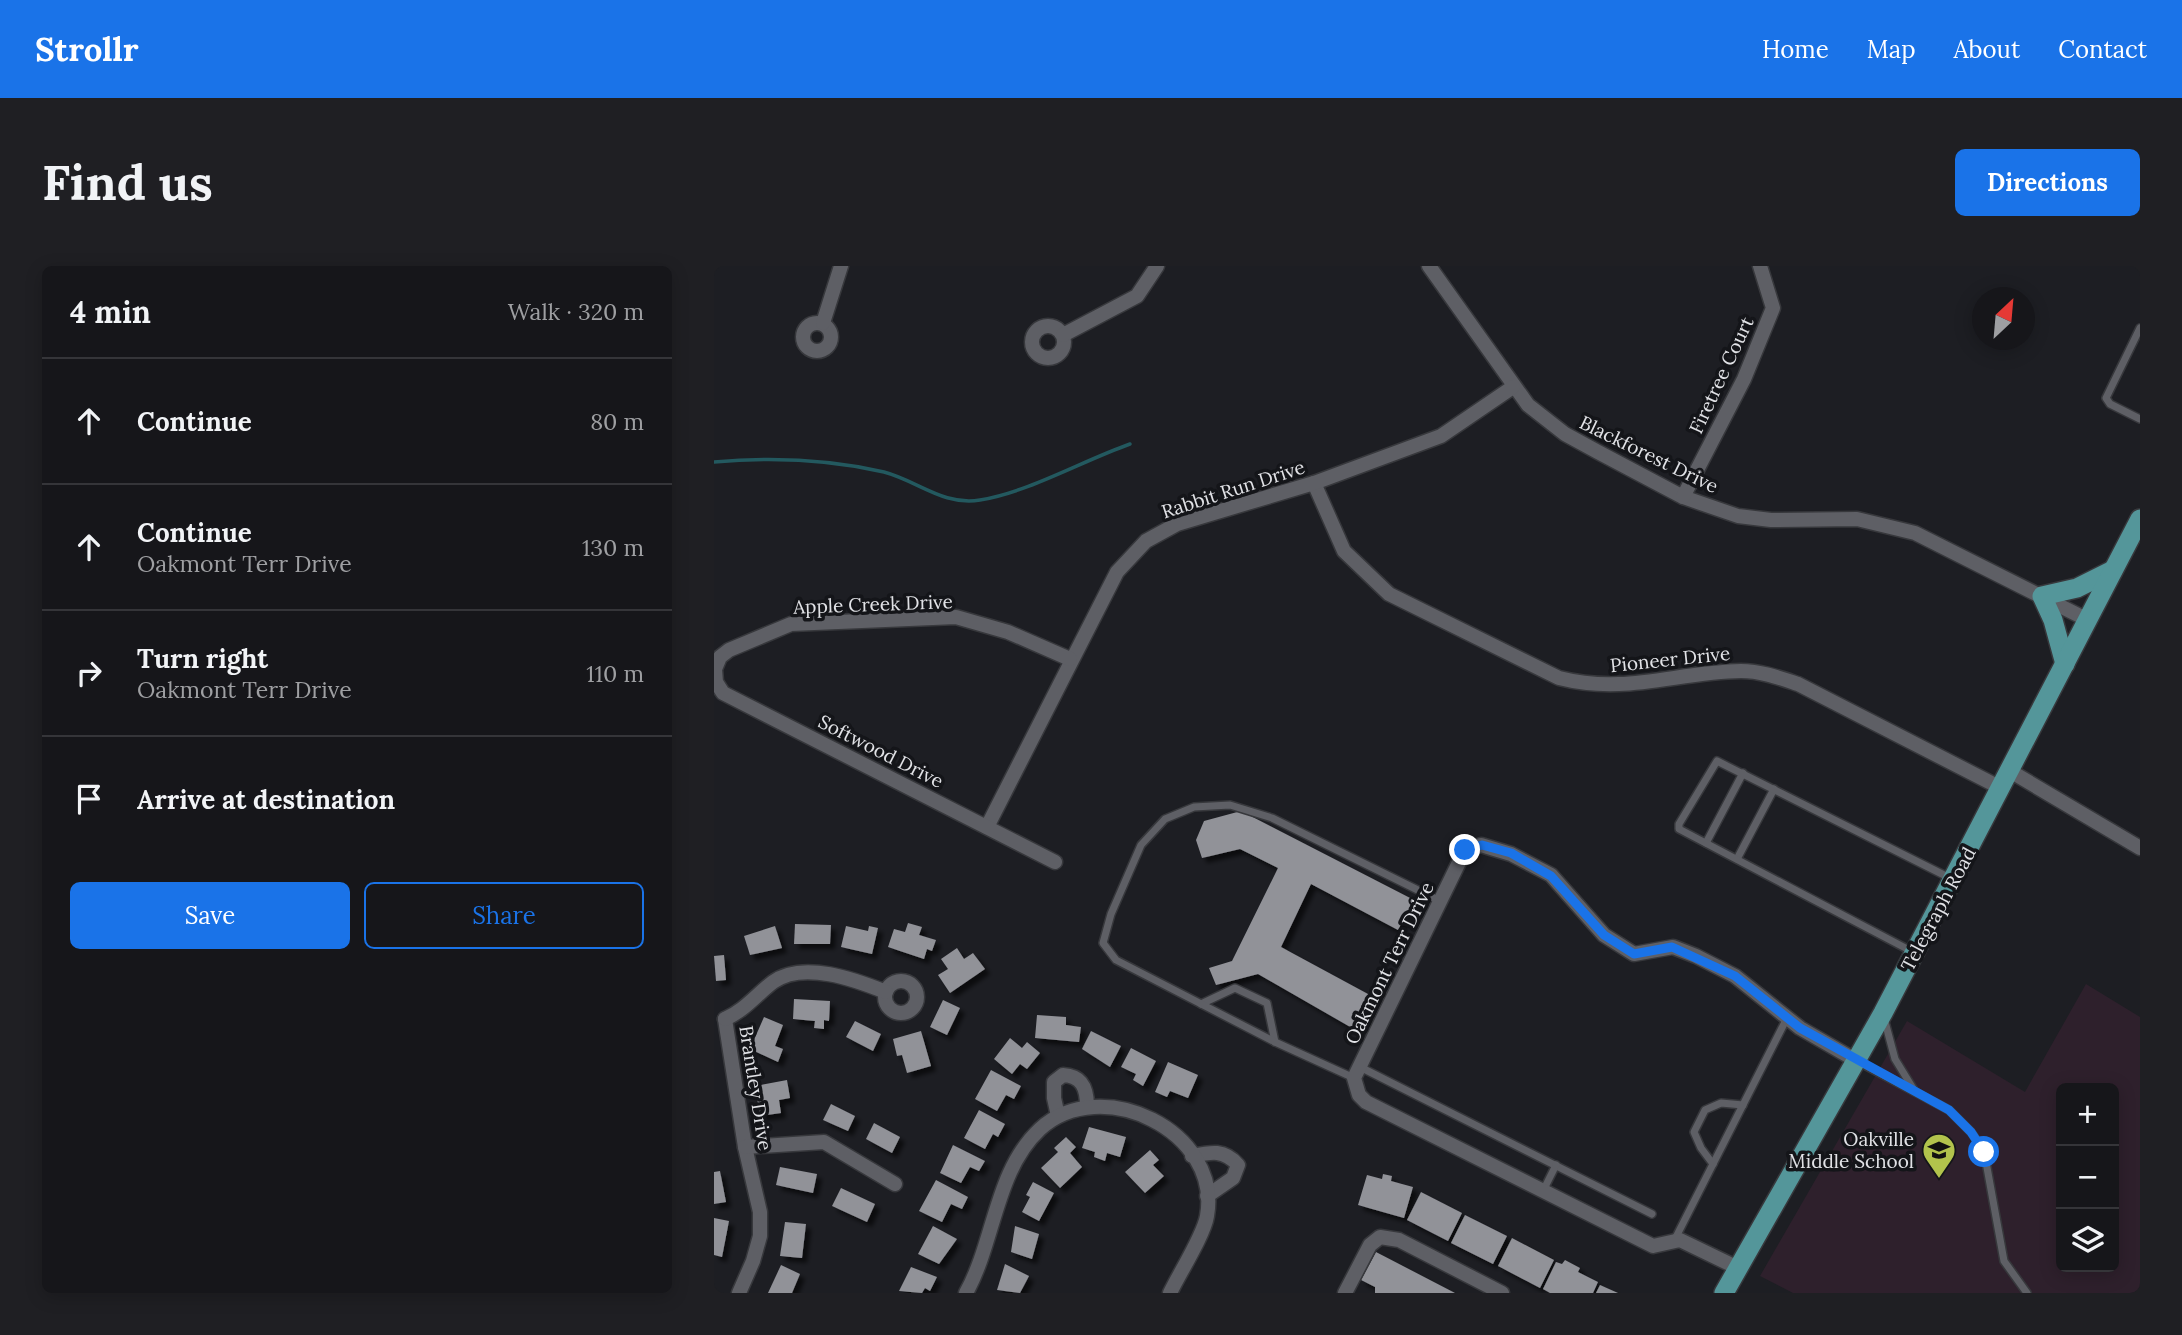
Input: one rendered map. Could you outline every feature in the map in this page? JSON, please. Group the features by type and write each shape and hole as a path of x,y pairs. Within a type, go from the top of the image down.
{"main road":[{"name":"Telegraph Road","path":"1724,1293 1857,1061 1954,880 2113,570 2138,531"},
{"path":"2065,664 2053,620 2042,596 2062,593 2113,570"}],"street":[{"path":"823,323 841,266"},
{"path":"1063,335 1137,296 1157,266"},
{"name":"Blackforest Drive","path":"1429,266 1466,314 1513,387 1543,419 1564,434 1683,497 1738,516 1771,520 1857,519 1886,524 1938,543 2088,620"},
{"name":"Firetree Court","path":"1683,497 1744,380 1773,308 1760,266"},
{"name":"Rabbit Run Drive","path":"987,827 1070,659 1117,572 1146,541 1177,524 1314,483 1441,436 1513,387"},
{"name":"Pioneer Drive","path":"1314,483 1344,551 1389,594 1559,678 1588,685 1619,686 1742,671 1769,674 1798,684 2006,780 2140,848"},
{"name":"Apple Creek Drive","path":"718,658 729,650 791,624 956,617 1008,632 1070,659"},
{"name":"Softwood Drive","path":"718,658 715,668 716,689 1055,862"},
{"name":"Oakmont Terr Drive","path":"1357,1072 1465,850 1482,845 1511,853 1551,876 1604,935 1634,954 1672,947 1696,956 1735,976 1787,1018 1857,1061"},
{"name":"Brantley Drive","path":"739,1293 760,1236 760,1212 720,1018 740,1013 775,980 802,973 854,979 886,992"},
{"path":"1357,1072 1359,1095 1366,1102 1653,1246 1681,1240 1738,1268"},
{"path":"1058,1116 1054,1098 1055,1082 1063,1075 1079,1079 1086,1088 1087,1106"},
{"path":"966,1293 983,1254 1004,1187 1019,1156 1039,1130 1058,1116 1087,1106 1111,1105 1137,1113 1163,1126 1183,1141 1206,1179 1207,1217 1170,1293"},
{"path":"745,1147 824,1142 895,1184"},
{"path":"1192,1156 1212,1152 1226,1154 1238,1165 1233,1178 1207,1196"},
{"path":"1345,1293 1370,1245 1380,1237 1399,1240 1502,1293"}],"lane":[{"path":"2140,328 2106,398 2109,404 2140,419"},
{"path":"1915,953 1679,829 1679,824 1715,762 1743,773 1954,880"},
{"path":"1706,843 1743,773"},
{"path":"1737,859 1774,789"},
{"path":"1441,901 1272,818 1230,805 1194,807 1165,819 1141,845 1111,914 1103,943 1116,960 1275,1042 1357,1072 1556,1165 1652,1214"},
{"path":"1200,1004 1236,989 1267,1003 1275,1042"},
{"path":"1883,1013 1895,1059 1916,1093"},
{"path":"1674,1241 1787,1018"},
{"path":"1857,1061 1949,1110 1971,1132 1984,1152 2004,1261 2026,1293"},
{"path":"1713,1164 1694,1132 1705,1110 1721,1103 1743,1105"},
{"path":"1543,1191 1556,1165"}],"shaded area":[{"name":"Oakville Middle School","path":"2086,984 2140,1017 2140,1293 1793,1293 1760,1276 1907,1021 2025,1092"}],"building":[{"path":"1241,811 1414,900 1398,930 1311,884 1281,947 1368,994 1352,1028 1258,974 1216,985 1209,968 1232,961 1278,868 1240,849 1202,858 1196,840 1204,821"},
{"path":"908,923 922,927 919,935 936,940 932,951 927,949 924,959 888,947 894,929 905,932"},
{"path":"795,924 831,925 830,944 794,944"},
{"path":"775,926 782,948 750,955 744,936"},
{"path":"846,926 868,931 869,926 878,928 872,954 841,947"},
{"path":"957,948 964,959 973,953 985,969 950,993 938,975 948,969 941,959"},
{"path":"724,955 726,980 716,981 714,956"},
{"path":"794,999 830,1001 829,1021 824,1020 824,1029 814,1028 815,1021 793,1019"},
{"path":"943,1000 960,1008 947,1035 930,1027"},
{"path":"1037,1015 1066,1017 1066,1025 1081,1027 1079,1042 1035,1038"},
{"path":"764,1017 783,1025 775,1046 783,1049 778,1062 750,1049"},
{"path":"855,1021 881,1034 873,1051 846,1037"},
{"path":"921,1031 931,1066 907,1073 902,1055 897,1056 893,1039"},
{"path":"1091,1031 1121,1046 1110,1067 1082,1049"},
{"path":"1010,1038 1022,1048 1027,1042 1040,1053 1027,1069 1020,1064 1012,1074 994,1059"},
{"path":"1131,1048 1156,1061 1143,1086 1133,1080 1136,1074 1121,1067"},
{"path":"1168,1062 1198,1075 1188,1098 1170,1091 1167,1097 1155,1092"},
{"path":"991,1070 1021,1086 1014,1099 1006,1095 997,1111 975,1099"},
{"path":"787,1080 790,1098 779,1100 781,1113 760,1116 755,1086"},
{"path":"831,1104 855,1116 848,1131 823,1120"},
{"path":"979,1110 1005,1124 998,1137 993,1134 985,1149 964,1138"},
{"path":"874,1123 900,1137 892,1153 866,1139"},
{"path":"1089,1127 1126,1137 1120,1157 1107,1153 1105,1161 1094,1157 1095,1152 1082,1148"},
{"path":"1066,1137 1076,1147 1070,1153 1082,1167 1060,1188 1041,1168 1058,1152 1054,1148"},
{"path":"953,1145 985,1161 979,1171 970,1167 961,1183 940,1173"},
{"path":"1150,1150 1159,1160 1153,1165 1164,1176 1145,1193 1125,1172"},
{"path":"780,1167 817,1174 813,1193 776,1185"},
{"path":"720,1171 726,1202 714,1204 714,1172"},
{"path":"1383,1174 1392,1176 1391,1181 1413,1187 1404,1218 1358,1205 1367,1175 1382,1179"},
{"path":"936,1180 968,1197 962,1209 951,1204 942,1222 919,1211"},
{"path":"1033,1182 1054,1193 1039,1221 1022,1212 1030,1197 1026,1195"},
{"path":"841,1188 875,1204 867,1222 832,1206"},
{"path":"1421,1192 1462,1213 1448,1241 1407,1220"},
{"path":"1465,1215 1507,1236 1493,1264 1451,1243"},
{"path":"714,1218 729,1221 722,1257 714,1255"},
{"path":"785,1222 806,1224 802,1258 780,1256"},
{"path":"933,1226 957,1239 939,1264 918,1254"},
{"path":"1015,1226 1039,1234 1032,1259 1011,1252"},
{"path":"1512,1238 1554,1260 1540,1288 1498,1266"},
{"path":"1376,1252 1455,1293 1375,1293 1375,1287 1361,1280"},
{"path":"1565,1260 1580,1268 1578,1272 1598,1282 1593,1293 1550,1293 1543,1289 1556,1262 1562,1264"},
{"path":"1005,1264 1029,1276 1020,1293 997,1290"},
{"path":"781,1265 800,1274 792,1293 768,1293"},
{"path":"911,1267 937,1277 930,1291 925,1288 922,1293 899,1291"},
{"path":"1600,1285 1618,1293 1596,1293"}],"waterway":[{"path":"714,462 778,460 842,464 884,472 942,496 967,501 1017,490 1130,444"}],"place":[{"name":"Oakville Middle School","path":"1939,1180"}],"route":[{"path":"1465,850 1482,845 1511,853 1551,876 1604,935 1634,954 1672,947 1735,976 1800,1028 1949,1110 1971,1132 1984,1152"}]}
